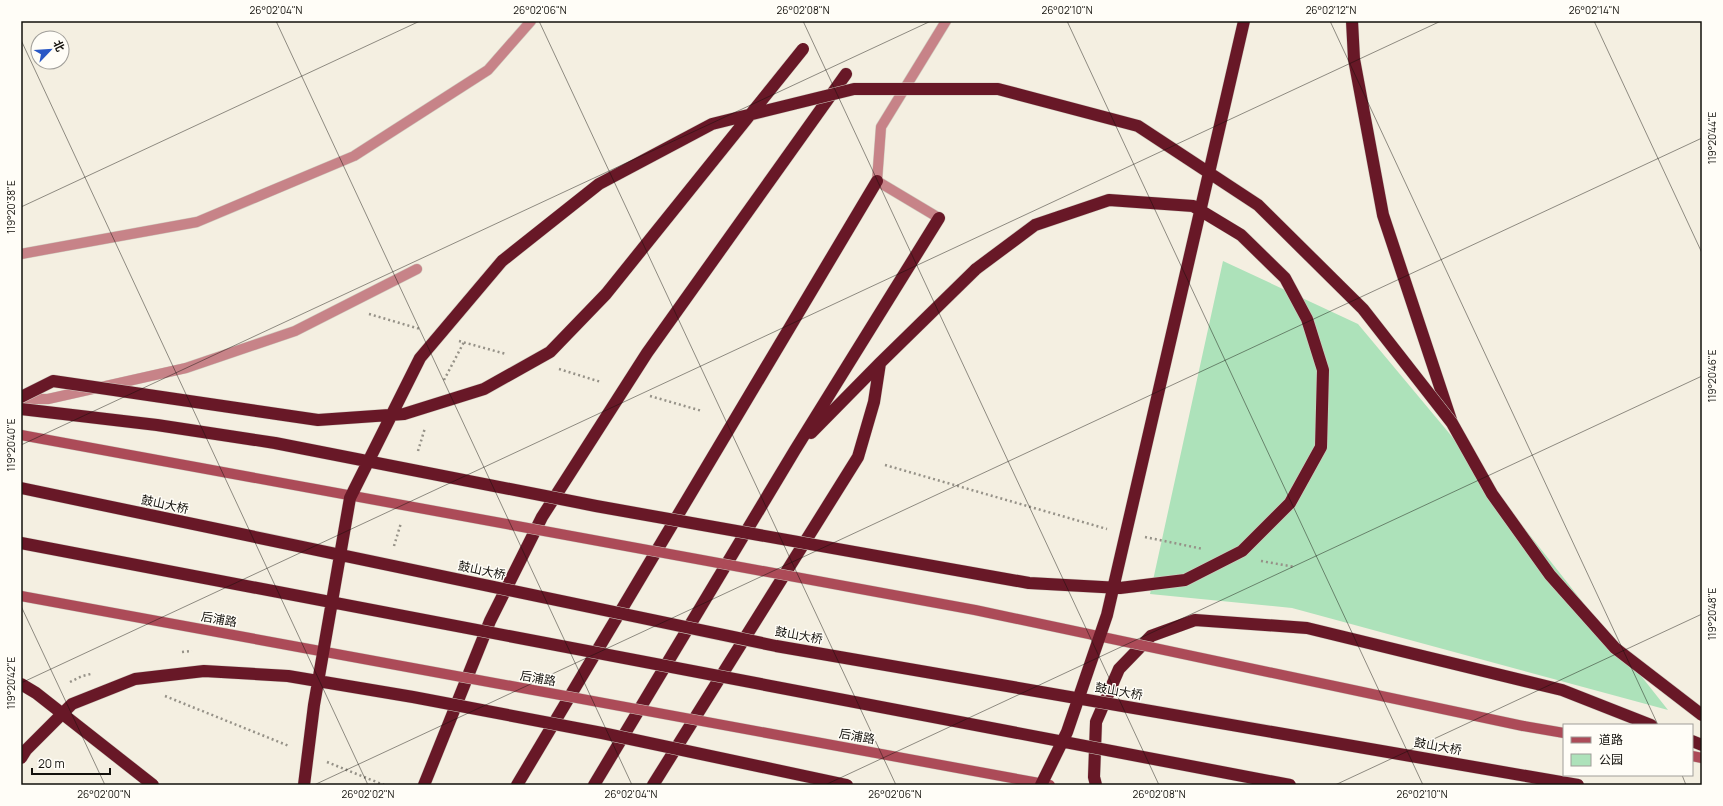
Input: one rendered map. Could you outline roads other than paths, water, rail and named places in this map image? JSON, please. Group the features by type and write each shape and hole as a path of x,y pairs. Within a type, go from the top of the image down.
{"highway":[{"path":"1041,785 1067,732 1107,615 1244,21"},
{"path":"1352,21 1354,59 1383,215 1452,423"},
{"path":"21,398 53,381 318,420 404,414 484,389 550,352 606,294 803,49"},
{"path":"424,785 490,620 542,517 647,353 846,74"},
{"path":"304,785 314,705 350,498 420,358 502,261 599,184 712,124 854,89 998,89 1138,126 1258,205 1363,309 1452,423 1492,494 1550,575 1614,648 1702,715"},
{"path":"517,785 877,181"},
{"path":"21,409 157,425 275,443 596,506 1029,583 1120,588 1185,580 1242,551 1290,503 1321,447 1323,370 1307,319 1285,278 1241,235 1193,206 1109,200 1035,226 976,269 880,363 795,450"},
{"path":"594,785 795,450 939,218"},
{"path":"653,785 858,457 874,402 880,363"},
{"name":"鼓山大桥","path":"21,488 776,646 1578,785"},
{"path":"21,543 1290,785"},
{"path":"1096,785 1094,777 1096,722 1118,669 1151,636 1196,620 1307,628 1562,690 1648,724"},
{"path":"21,758 26,750 72,704 135,679 204,671 288,676 413,697 602,733 847,785"},
{"path":"21,684 36,693 153,785"}],"main road":[{"path":"21,435 975,610 1524,726 1563,733"},
{"name":"后浦路","path":"21,596 1050,785"}],"lane":[{"path":"21,254 197,222 354,156 488,70 531,21"},
{"path":"939,218 877,181 881,127 946,21"},
{"path":"21,398 48,398 186,368 295,331 417,269"}]}
